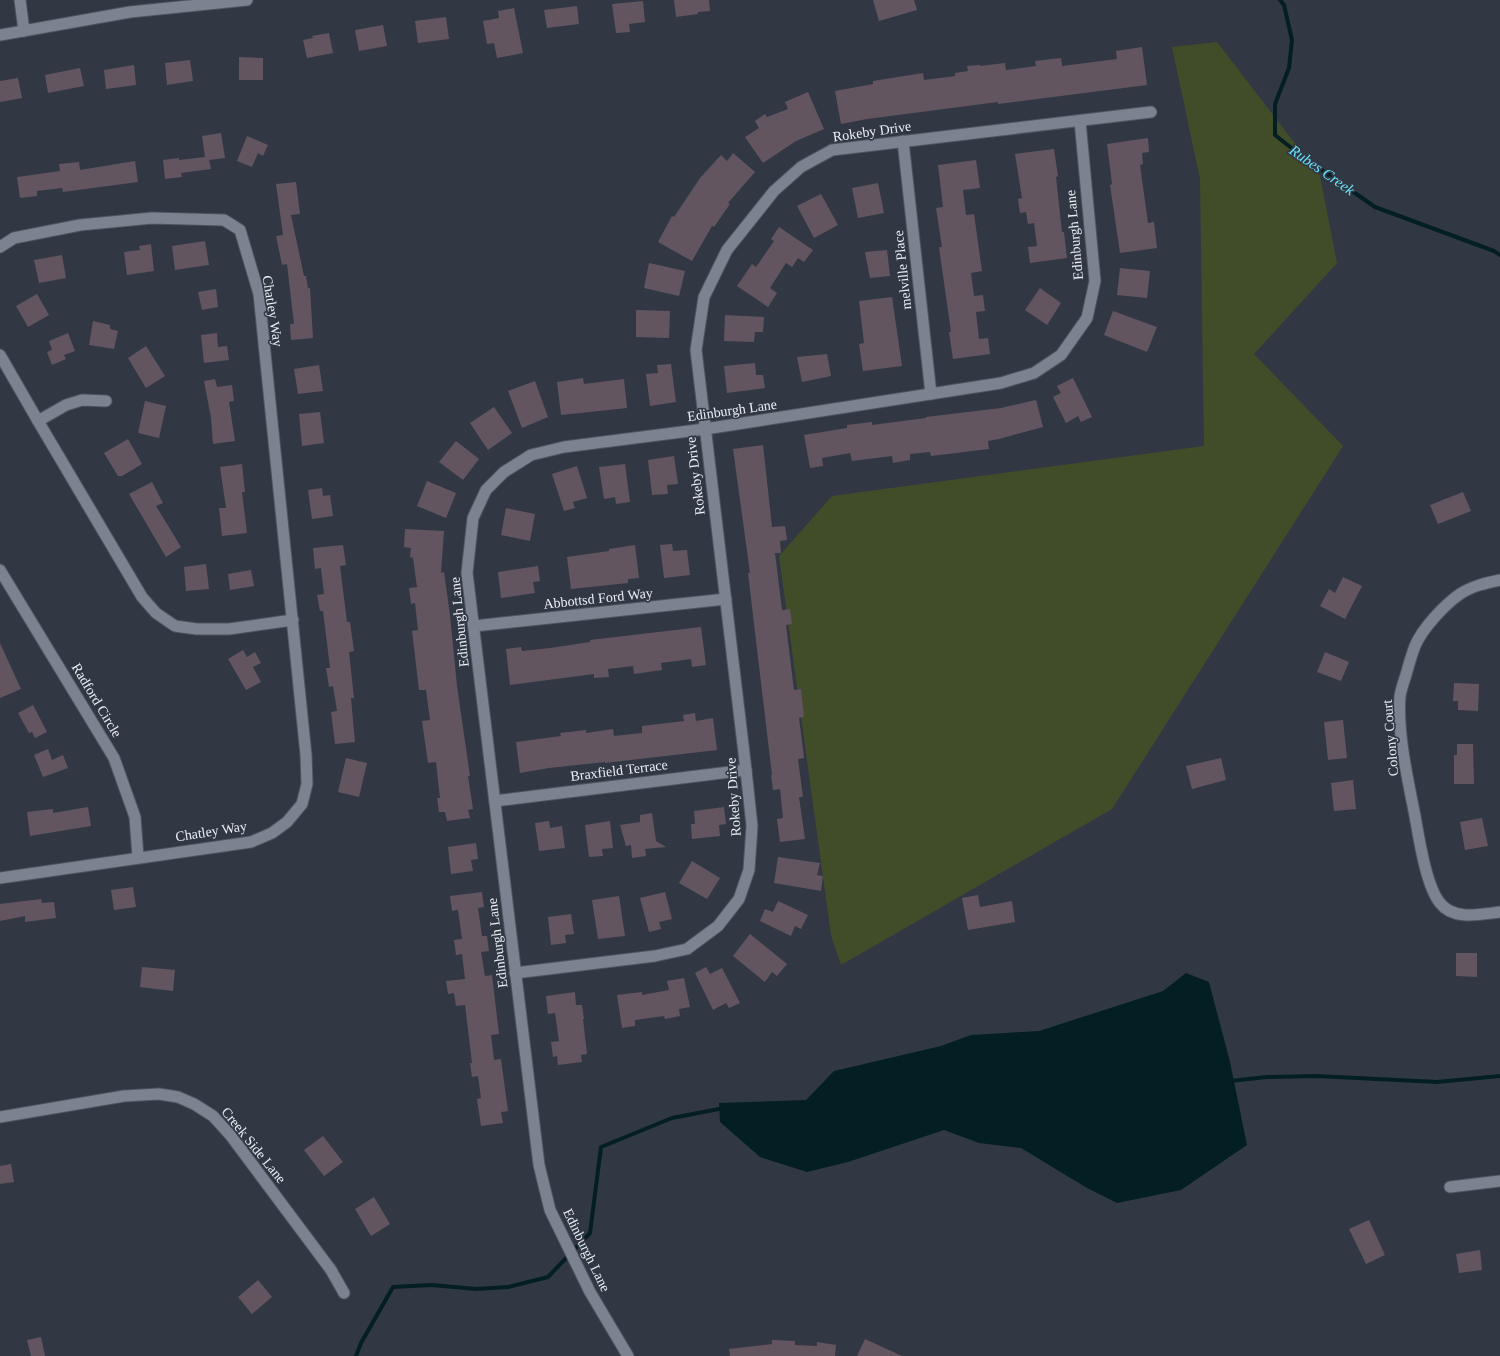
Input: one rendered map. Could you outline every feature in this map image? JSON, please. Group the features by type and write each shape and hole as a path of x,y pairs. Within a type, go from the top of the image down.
{"street":[{"path":"20,0 24,31"},
{"path":"0,35 130,12 212,2 247,0"},
{"name":"Rokeby Drive","path":"515,973 655,956 687,949 718,926 739,899 749,870 752,826 696,350 704,297 727,250 774,191 800,167 832,150 1151,112"},
{"name":"Edinburgh Lane","path":"628,1356 590,1292 550,1210 538,1165 468,573 473,518 486,490 504,472 531,455 558,449 705,429 1001,383 1034,373 1061,355 1087,318 1094,281 1080,121"},
{"name":"melville Place","path":"903,141 931,394"},
{"name":"Chatley Way","path":"0,247 14,238 80,225 152,218 224,220 240,230 259,294 293,620 306,755 307,784 302,804 287,822 272,833 251,842 0,878"},
{"path":"0,354 142,597 156,613 175,626 198,629 229,629 293,620"},
{"path":"38,421 66,405 82,400 106,401"},
{"name":"Radford Circle","path":"0,570 114,758 135,817 138,857"},
{"name":"Colony Court","path":"1500,580 1479,585 1460,594 1443,609 1426,628 1415,646 1400,695 1404,760 1423,857 1434,891 1440,903 1447,909 1456,913 1468,916 1500,912"},
{"name":"Abbottsd Ford Way","path":"474,626 726,599"},
{"name":"Braxfield Terrace","path":"495,801 746,770"},
{"name":"Creek Side Lane","path":"0,1117 124,1096 159,1094 178,1097 194,1104 213,1116 231,1136 331,1270 344,1293"},
{"path":"1450,1187 1500,1181"}],"green space":[{"path":"1217,42 1320,176 1337,263 1254,354 1343,446 1112,809 841,965 831,935 779,556 832,496 1204,446 1200,179 1172,47"}],"shaded area":[{"path":"1186,973 1209,982 1230,1062 1247,1145 1181,1190 1117,1203 1087,1188 1021,1148 979,1143 944,1130 848,1162 807,1172 760,1157 720,1122 719,1103 806,1100 834,1071 941,1046 971,1035 1039,1031 1163,991"}],"building":[{"path":"674,0 709,0 710,11 676,17"},
{"path":"873,0 914,0 917,10 879,21"},
{"path":"643,1 645,22 629,24 630,32 616,33 612,4"},
{"path":"577,6 579,24 547,28 544,10"},
{"path":"514,8 523,53 497,58 494,43 487,44 483,21 499,18 498,11"},
{"path":"446,17 449,39 418,43 415,21"},
{"path":"383,25 387,46 359,51 355,30"},
{"path":"329,33 333,53 307,58 303,40 313,38 312,36"},
{"path":"1142,47 1147,85 998,104 998,102 867,119 841,124 835,91 873,84 873,81 923,73 924,80 955,76 955,73 968,71 967,66 1005,63 1006,70 1036,66 1035,61 1061,58 1062,66 1117,59 1116,51"},
{"path":"239,57 263,58 263,80 239,80"},
{"path":"190,60 193,81 167,85 165,63"},
{"path":"134,65 136,85 106,89 104,70"},
{"path":"80,68 84,86 48,93 45,75"},
{"path":"18,78 22,98 0,102 0,81"},
{"path":"808,92 824,129 796,141 763,163 745,137 759,128 755,121 765,114 767,117 788,109 785,102"},
{"path":"221,133 225,158 209,160 211,169 181,173 182,177 165,179 163,160 205,157 202,136"},
{"path":"247,136 268,145 263,156 258,153 252,167 237,161"},
{"path":"1148,138 1149,152 1142,153 1143,164 1140,165 1148,223 1154,222 1157,248 1120,253 1110,185 1112,184 1107,144"},
{"path":"1054,149 1058,176 1056,177 1062,232 1064,232 1067,258 1030,263 1028,247 1037,246 1034,223 1028,224 1026,212 1020,213 1018,199 1022,198 1015,154"},
{"path":"733,153 755,172 728,203 730,204 714,227 712,226 692,261 658,242 672,216 674,217 700,178 721,155 727,161"},
{"path":"976,160 980,188 963,190 966,215 974,214 982,271 971,273 974,296 983,295 985,311 976,312 979,339 988,338 990,354 953,359 949,332 951,332 939,247 942,247 936,208 943,207 938,165"},
{"path":"135,161 138,182 63,192 62,188 37,191 37,196 20,198 17,177 60,171 59,164 79,162 80,170"},
{"path":"296,182 300,214 291,215 304,276 306,276 308,288 310,288 313,338 291,340 290,324 294,324 287,264 282,265 276,236 283,235 276,184"},
{"path":"878,183 884,213 858,218 852,188"},
{"path":"821,194 838,225 814,238 797,206"},
{"path":"779,227 813,250 804,262 798,258 792,267 786,263 770,288 777,293 768,307 737,286 752,264 756,267 774,241 771,239"},
{"path":"205,241 209,265 175,270 172,246"},
{"path":"151,244 154,271 127,275 124,252 140,250 139,246"},
{"path":"887,250 890,276 870,278 865,252"},
{"path":"62,255 66,278 39,283 34,260"},
{"path":"649,263 685,271 679,296 644,288"},
{"path":"1120,268 1150,271 1147,298 1117,295"},
{"path":"1040,288 1061,303 1047,325 1025,310"},
{"path":"216,289 218,307 202,310 198,292"},
{"path":"37,294 49,315 28,327 16,306"},
{"path":"892,297 902,366 863,371 859,344 864,343 859,301"},
{"path":"636,310 670,311 669,338 636,337"},
{"path":"1113,311 1157,327 1147,352 1104,335"},
{"path":"725,315 764,317 763,332 755,332 754,342 724,341"},
{"path":"93,321 110,325 110,329 118,331 114,349 89,345"},
{"path":"68,333 75,351 64,355 66,359 52,365 47,352 52,350 49,341"},
{"path":"217,333 218,347 227,346 229,360 204,363 201,335"},
{"path":"146,346 165,376 146,388 128,358"},
{"path":"827,354 831,376 802,382 797,357"},
{"path":"755,363 756,375 763,375 765,388 727,393 724,366"},
{"path":"671,364 676,402 650,406 646,374 658,373 657,365"},
{"path":"319,365 323,391 298,394 294,369"},
{"path":"583,378 584,384 624,379 627,408 561,415 557,382"},
{"path":"1073,378 1092,417 1081,422 1078,416 1066,423 1053,397 1061,393 1057,386"},
{"path":"215,379 217,387 232,385 234,401 229,402 235,441 213,444 211,418 204,381"},
{"path":"535,381 548,417 522,428 508,391"},
{"path":"1036,400 1043,427 988,441 989,449 931,456 930,452 910,454 910,460 893,463 892,456 852,461 850,453 822,458 823,466 810,468 804,435 847,428 847,425 872,422 872,425 926,418 1001,408"},
{"path":"145,401 166,406 159,438 138,433"},
{"path":"494,407 512,433 488,450 470,423"},
{"path":"320,412 324,443 302,446 299,414"},
{"path":"128,439 142,464 122,476 118,476 104,453"},
{"path":"456,441 479,459 463,480 439,462"},
{"path":"763,445 772,527 785,526 787,540 780,541 781,553 775,553 782,610 790,609 792,624 786,625 794,690 801,689 804,717 799,718 804,758 798,759 803,797 799,797 805,839 780,842 777,819 783,818 780,789 773,790 748,573 750,573 733,449"},
{"path":"674,456 678,484 667,485 668,494 652,495 648,460"},
{"path":"242,464 245,492 242,492 247,533 222,536 219,508 226,508 220,467"},
{"path":"625,464 630,502 616,504 615,497 604,499 599,467"},
{"path":"577,466 587,498 573,502 575,508 564,511 552,474"},
{"path":"427,481 456,493 446,518 417,506"},
{"path":"152,482 163,503 156,506 181,547 166,557 129,494"},
{"path":"322,488 323,496 330,495 333,516 312,519 308,490"},
{"path":"1463,492 1471,511 1438,524 1430,505"},
{"path":"506,508 535,514 530,541 501,535"},
{"path":"405,529 444,531 441,573 444,572 457,686 470,776 468,776 473,809 468,810 470,818 447,821 445,812 439,812 437,798 440,798 436,762 428,763 422,721 430,720 426,690 419,690 412,631 418,630 415,603 411,604 409,588 417,587 413,558 410,557 411,548 404,547"},
{"path":"672,544 673,551 687,550 690,575 664,578 660,545"},
{"path":"343,545 346,565 340,566 347,622 350,622 354,651 349,652 354,698 351,698 355,742 335,744 331,712 337,711 333,686 329,687 326,668 330,668 323,611 320,611 317,595 324,594 321,568 315,569 313,548"},
{"path":"635,545 639,578 628,579 628,583 571,589 567,557 609,551 609,549"},
{"path":"206,564 209,589 186,591 184,567"},
{"path":"538,566 540,581 533,582 535,593 501,598 498,572"},
{"path":"251,570 254,586 230,590 228,574"},
{"path":"1343,577 1362,586 1345,619 1320,606 1329,589 1335,593"},
{"path":"701,627 706,665 692,667 691,659 661,663 662,670 634,674 633,666 608,669 609,677 594,678 594,674 510,685 506,649 521,647 522,651 550,648 590,642 590,640"},
{"path":"0,643 21,689 0,698"},
{"path":"243,650 247,657 255,652 261,663 253,667 261,682 246,690 228,659"},
{"path":"1325,652 1349,662 1341,681 1317,672"},
{"path":"1454,683 1479,684 1478,711 1458,710 1458,701 1453,701"},
{"path":"33,705 47,732 35,738 32,732 29,733 18,713"},
{"path":"695,713 696,721 713,718 717,750 549,768 520,773 516,742 561,736 560,733 586,730 586,733 613,729 614,736 642,733 642,726 684,721 683,715"},
{"path":"1343,720 1347,758 1328,760 1324,722"},
{"path":"1457,744 1473,744 1474,784 1454,784 1454,755 1457,755"},
{"path":"48,749 52,760 63,755 68,768 43,777 34,755"},
{"path":"346,758 367,763 359,797 338,792"},
{"path":"1221,758 1226,780 1192,789 1186,766"},
{"path":"1353,780 1356,809 1334,811 1331,783"},
{"path":"88,807 91,826 30,836 27,812 53,809 53,813"},
{"path":"724,807 726,824 719,825 720,836 692,839 691,824 695,824 694,811"},
{"path":"652,813 656,841 666,847 645,849 646,856 632,858 631,845 626,846 620,825 640,822 640,815"},
{"path":"1482,818 1488,846 1465,850 1460,822"},
{"path":"549,821 550,828 562,826 565,848 539,851 535,823"},
{"path":"610,821 613,848 602,849 603,856 589,857 585,825"},
{"path":"476,843 478,859 471,860 473,871 451,874 448,847"},
{"path":"778,857 820,863 817,875 823,876 821,891 774,883"},
{"path":"692,861 720,878 707,899 679,883"},
{"path":"133,887 136,907 114,910 111,890"},
{"path":"482,892 484,907 478,908 482,936 487,936 489,951 481,952 485,976 492,975 499,1034 491,1035 494,1060 501,1059 508,1111 501,1112 503,1123 481,1126 477,1099 481,1098 478,1076 472,1077 470,1063 472,1063 465,1005 456,1006 454,993 448,994 446,981 465,979 462,954 456,955 454,940 462,939 458,910 452,911 450,896"},
{"path":"665,892 672,919 659,922 661,929 649,932 640,898"},
{"path":"978,895 980,907 1012,901 1015,922 968,930 962,898"},
{"path":"619,896 625,936 598,939 592,900"},
{"path":"41,899 42,903 54,902 56,918 25,922 25,916 0,921 0,904"},
{"path":"778,901 808,915 801,929 795,926 791,936 760,921 765,909 773,912"},
{"path":"571,914 574,934 565,935 566,943 551,945 548,917"},
{"path":"750,934 787,964 777,976 772,972 765,982 733,956"},
{"path":"1456,953 1477,953 1477,977 1456,976"},
{"path":"142,967 175,970 173,991 140,987"},
{"path":"706,967 710,974 722,968 740,1003 729,1008 726,1003 713,1010 695,973"},
{"path":"684,978 690,1007 679,1009 680,1016 665,1019 664,1016 635,1020 635,1026 622,1028 617,995 642,992 642,995 669,990 667,981"},
{"path":"575,992 576,1005 582,1005 587,1054 581,1055 582,1062 558,1065 557,1056 553,1057 551,1042 559,1041 555,1013 548,1014 546,996"},
{"path":"323,1136 343,1162 324,1176 304,1150"},
{"path":"11,1164 14,1182 0,1184 0,1166"},
{"path":"374,1197 390,1224 371,1236 355,1209"},
{"path":"1369,1220 1385,1255 1366,1264 1349,1229"},
{"path":"1480,1250 1482,1270 1459,1273 1456,1254"},
{"path":"258,1280 272,1297 252,1314 238,1297"},
{"path":"41,1337 45,1356 31,1356 27,1340"},
{"path":"865,1339 902,1356 857,1356"},
{"path":"772,1340 795,1341 795,1345 817,1346 817,1342 836,1345 835,1356 730,1356 729,1349 772,1344"}],"waterway":[{"name":"Rubes Creek","path":"1280,0 1284,5 1292,40 1289,68 1275,104 1275,135 1299,154 1375,207 1494,251 1500,255"},
{"path":"1230,1081 1267,1077 1317,1076 1437,1082 1500,1076"},
{"path":"356,1356 361,1343 393,1287 432,1285 476,1289 508,1287 548,1277 590,1233 601,1147 672,1118 724,1108"}]}
